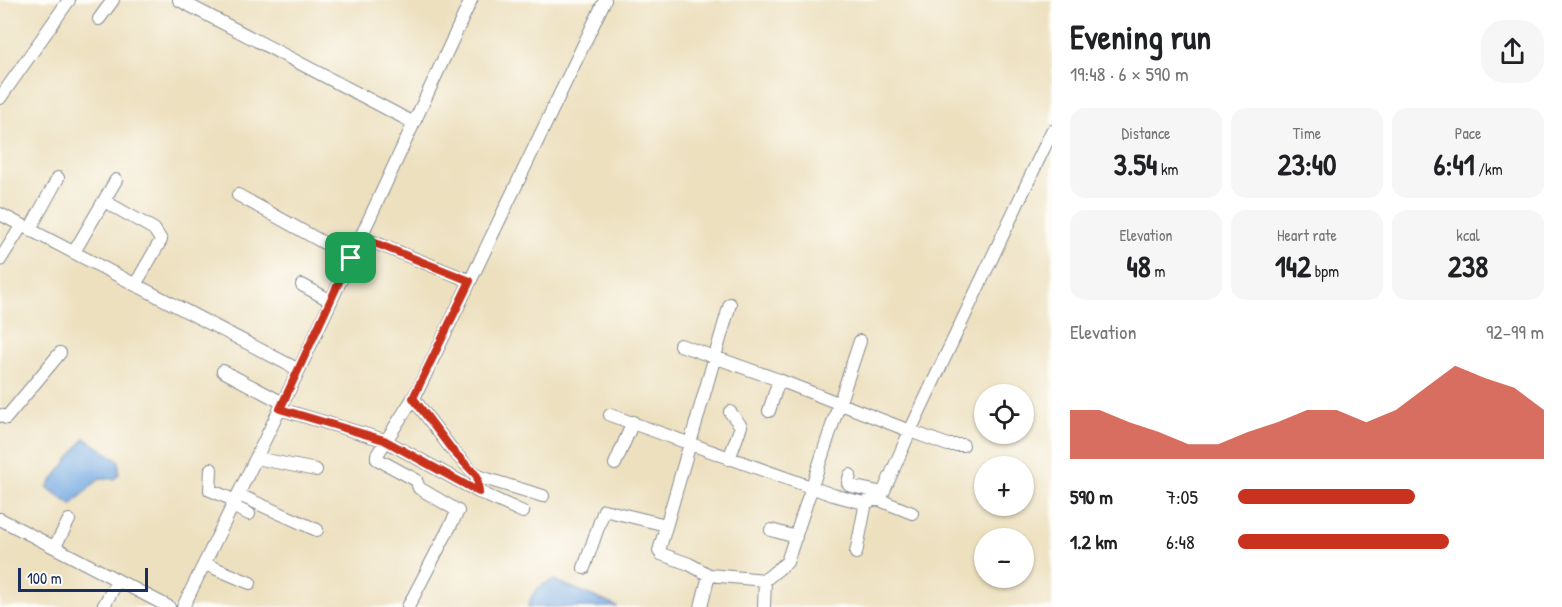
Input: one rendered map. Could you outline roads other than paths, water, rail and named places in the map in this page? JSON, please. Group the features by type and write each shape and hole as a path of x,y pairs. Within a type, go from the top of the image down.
{"street":[{"path":"0,98 69,0"},
{"path":"99,19 112,0"},
{"path":"179,0 414,123"},
{"path":"183,607 299,370 471,0"},
{"path":"408,607 458,511 419,488 416,480 377,459 384,440 413,398 605,0"},
{"path":"856,553 876,498 1048,149 1052,131"},
{"path":"0,260 26,227 58,178"},
{"path":"74,252 116,180"},
{"path":"238,195 351,258"},
{"path":"104,201 154,228 160,235 161,240 135,285"},
{"path":"0,214 299,370"},
{"path":"360,237 470,281"},
{"path":"302,285 331,301"},
{"path":"730,304 659,551 661,554 689,564 709,575 765,580 787,562 860,341"},
{"path":"680,345 779,380 948,445 963,445"},
{"path":"0,416 6,418 60,353"},
{"path":"223,371 281,406 384,440 479,492 523,512"},
{"path":"769,411 779,380"},
{"path":"413,398 453,451 477,476 543,496"},
{"path":"729,459 741,426 730,412"},
{"path":"610,415 811,488 876,498"},
{"path":"615,464 633,422"},
{"path":"256,458 316,470"},
{"path":"211,469 210,490 316,530"},
{"path":"850,475 848,483 851,486 912,513"},
{"path":"477,476 479,492"},
{"path":"236,501 249,514"},
{"path":"584,568 604,510 666,525"},
{"path":"0,519 55,546 117,582 169,607"},
{"path":"55,546 69,520"},
{"path":"771,530 796,537"},
{"path":"205,564 250,583"},
{"path":"701,607 709,575"},
{"path":"764,607 765,580"},
{"path":"103,607 117,582"}],"water":[{"path":"85,438 119,461 119,474 114,479 100,478 71,505 47,487"},
{"path":"554,580 618,607 528,607 537,590"}]}
